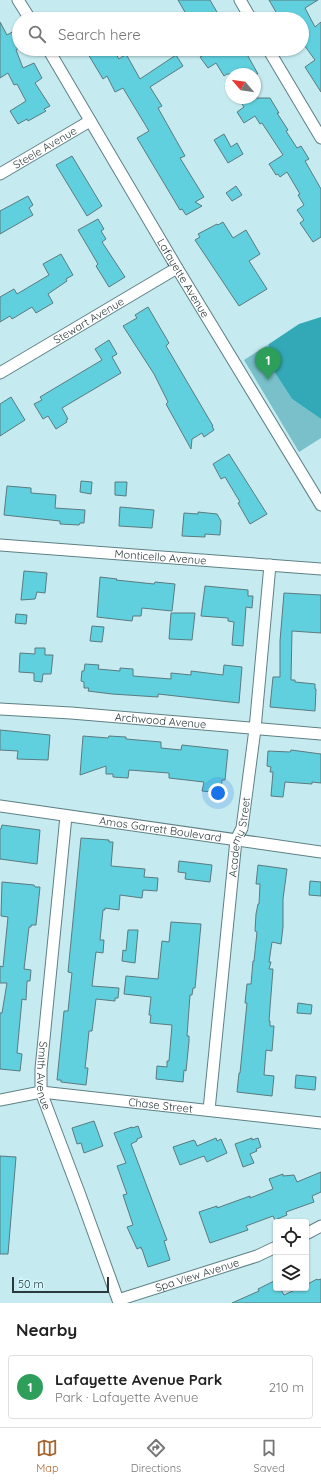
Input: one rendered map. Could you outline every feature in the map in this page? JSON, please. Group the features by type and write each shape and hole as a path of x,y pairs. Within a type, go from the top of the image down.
{"street":[{"path":"18,0 26,12"},
{"path":"240,0 247,12"},
{"name":"Lafayette Avenue","path":"52,56 177,268 321,505"},
{"path":"272,56 321,138"},
{"name":"Steele Avenue","path":"0,174 90,121"},
{"name":"Stewart Avenue","path":"0,373 177,268"},
{"name":"Monticello Avenue","path":"0,544 321,569"},
{"name":"Academy Street","path":"210,1110 236,840 242,828 255,729 270,564"},
{"name":"Archwood Avenue","path":"0,709 71,713 321,734"},
{"name":"Amos Garrett Boulevard","path":"0,806 321,852"},
{"name":"Smith Avenue","path":"66,816 41,1069 41,1092 118,1300"},
{"name":"Chase Street","path":"0,1100 41,1092 321,1123"},
{"path":"309,1232 321,1226"},
{"name":"Spa View Avenue","path":"118,1300 257,1256 273,1248"}],"shaded area":[{"path":"321,317 321,419 292,399 266,359 269,344 299,324"},
{"path":"269,344 266,359 292,399 321,419 321,438 299,452 244,360"}],"building":[{"path":"178,0 210,0 217,12 185,12"},
{"path":"269,0 318,0 305,8 307,12 276,12"},
{"path":"309,16 315,27 321,22 321,92 305,67 315,60 309,52"},
{"path":"0,22 7,35 12,32 12,56 18,56 23,68 34,63 42,78 35,83 50,106 44,109 46,111 28,121 27,119 18,124 10,111 26,101 17,84 14,85 8,73 0,78"},
{"path":"89,56 117,56 119,59 123,56 127,56 140,79 177,56 183,66 150,87 162,106 158,108 185,156 180,158 204,197 195,202 202,206 186,215 182,209 180,210 137,138 149,131 123,88 115,92 107,76 103,79"},
{"path":"248,56 255,68 225,68 224,76 216,63 208,68 200,57"},
{"path":"261,98 270,98 279,113 277,113 288,130 286,131 297,148 301,146 309,159 305,161 321,189 321,237 313,242 300,223 304,220 297,210 304,205 298,195 300,194 287,172 280,177 278,174 276,175 269,164 283,155 262,123 260,124 255,116 244,123 237,112 244,107 242,104 261,104"},
{"path":"224,134 231,147 237,143 243,154 228,163 214,140"},
{"path":"72,156 102,206 87,216 56,165"},
{"path":"236,186 242,195 232,201 226,193"},
{"path":"28,196 33,205 29,208 33,215 0,234 0,211"},
{"path":"98,219 104,229 101,231 106,239 102,242 125,277 109,287 96,266 98,264 78,230"},
{"path":"223,222 233,238 246,230 260,254 249,261 267,289 239,306 195,240 200,237 198,234"},
{"path":"61,254 73,275 48,294 53,303 36,313 32,307 12,319 10,316 0,322 0,297 14,289 17,294 49,275 43,264"},
{"path":"148,307 169,343 166,346 213,426 214,430 204,437 202,433 192,439 191,449 166,404 168,402 154,374 123,326 137,318 135,315"},
{"path":"109,340 117,354 112,357 121,373 62,408 68,419 66,420 67,422 56,429 48,416 43,419 34,404 42,400 40,397 102,360 95,349"},
{"path":"11,397 25,420 0,436 0,404"},
{"path":"229,454 267,514 250,524 238,503 240,502 225,477 221,479 213,464"},
{"path":"81,481 92,482 91,494 80,492"},
{"path":"115,482 127,482 126,496 115,495"},
{"path":"7,486 31,488 31,493 56,495 55,508 85,510 84,523 80,523 79,525 60,524 60,521 4,515"},
{"path":"120,507 154,510 152,528 119,526"},
{"path":"198,512 217,514 221,521 220,535 205,534 205,537 182,536 184,513 198,514"},
{"path":"24,571 47,573 45,593 37,592 35,599 21,600"},
{"path":"100,577 154,584 155,582 175,584 172,611 142,608 141,616 133,616 132,621 97,617"},
{"path":"205,586 248,590 248,596 253,596 252,608 246,607 243,646 232,645 234,622 228,621 228,618 201,616"},
{"path":"284,593 321,595 321,633 292,631 291,680 295,680 295,682 315,684 315,711 270,707 273,677 280,677 280,641"},
{"path":"171,613 195,613 192,640 169,639"},
{"path":"16,614 27,615 26,624 15,623"},
{"path":"92,626 104,627 102,642 90,641"},
{"path":"35,648 45,648 45,655 53,655 51,674 43,674 42,682 34,681 34,673 19,672 20,653 35,654"},
{"path":"85,664 99,665 98,669 120,671 120,668 133,669 133,676 171,679 171,673 191,675 191,671 223,675 224,665 242,667 239,703 158,694 158,697 88,691 89,688 84,688 84,682 81,681 82,671 84,671"},
{"path":"0,730 50,735 48,760 17,759 18,751 0,750"},
{"path":"83,736 108,738 109,736 126,737 126,739 161,742 161,748 181,750 182,745 228,750 225,780 222,780 221,793 202,791 204,782 169,778 169,773 129,770 128,778 113,777 113,774 106,774 106,766 80,775"},
{"path":"291,750 321,754 321,783 312,782 312,784 285,782 283,797 271,796 273,772 270,772 271,767 267,766 268,751 290,752"},
{"path":"2,825 40,830 37,864 0,859 0,829"},
{"path":"81,838 109,840 109,842 113,842 111,866 145,869 144,877 158,878 157,891 143,890 142,898 120,895 119,910 105,908 105,910 103,910 100,940 104,940 103,953 96,952 92,986 119,988 118,998 115,998 115,1001 96,999 92,1031 89,1031 85,1068 88,1068 86,1085 61,1082 61,1080 57,1080 64,1011 68,1011 72,973 68,972"},
{"path":"179,861 212,865 210,882 185,879 186,873 178,872"},
{"path":"258,865 287,869 283,899 283,927 281,944 272,942 269,962 271,962 269,969 273,969 269,1021 270,1026 274,1026 272,1051 266,1050 264,1075 274,1076 272,1096 237,1092 247,1003 245,1003 247,984 251,984 257,932 255,931 256,914 259,904 260,884 256,884"},
{"path":"310,881 321,882 321,896 309,895"},
{"path":"2,882 34,885 35,887 40,887 36,925 31,925 31,927 29,927 24,969 31,970 30,981 27,981 26,1000 22,999 17,1053 22,1054 20,1071 0,1069 0,1013 2,1013 7,983 0,983 0,966 3,967 8,917 1,916"},
{"path":"171,922 201,924 195,988 193,988 192,995 190,995 187,1036 189,1036 189,1041 186,1071 184,1070 183,1082 156,1079 157,1066 167,1067 167,1061 169,1061 172,1025 150,1023 151,1015 149,1015 151,997 124,994 126,976 158,979 162,941 169,942"},
{"path":"128,930 138,930 135,963 122,961 123,950 126,951"},
{"path":"298,1003 312,1005 311,1014 297,1013"},
{"path":"296,1075 316,1077 315,1090 295,1088"},
{"path":"94,1121 103,1146 84,1153 81,1143 77,1144 72,1128"},
{"path":"138,1126 142,1137 131,1144 167,1240 164,1241 170,1260 148,1267 141,1247 137,1249 127,1227 133,1225 123,1195 127,1194 117,1166 126,1163 114,1133"},
{"path":"216,1138 217,1141 221,1139 227,1153 207,1162 204,1156 180,1165 173,1147 194,1140 197,1146"},
{"path":"252,1138 252,1140 258,1138 261,1147 256,1149 257,1151 250,1154 254,1163 243,1167 235,1144"},
{"path":"0,1156 16,1157 8,1254 0,1254"},
{"path":"321,1172 321,1192 312,1196 314,1202 286,1212 287,1215 277,1219 274,1219 273,1216 246,1226 248,1230 210,1243 199,1212 217,1206 217,1208 250,1196 250,1198 273,1189 269,1179 283,1174 283,1176 294,1175 297,1182"},
{"path":"317,1279 321,1279 321,1303 232,1303 259,1291 258,1289 273,1282 273,1291 282,1291 284,1295 293,1291 309,1291 309,1283"}],"place":[{"name":"Lafayette Avenue Park","path":"268,380"}]}
